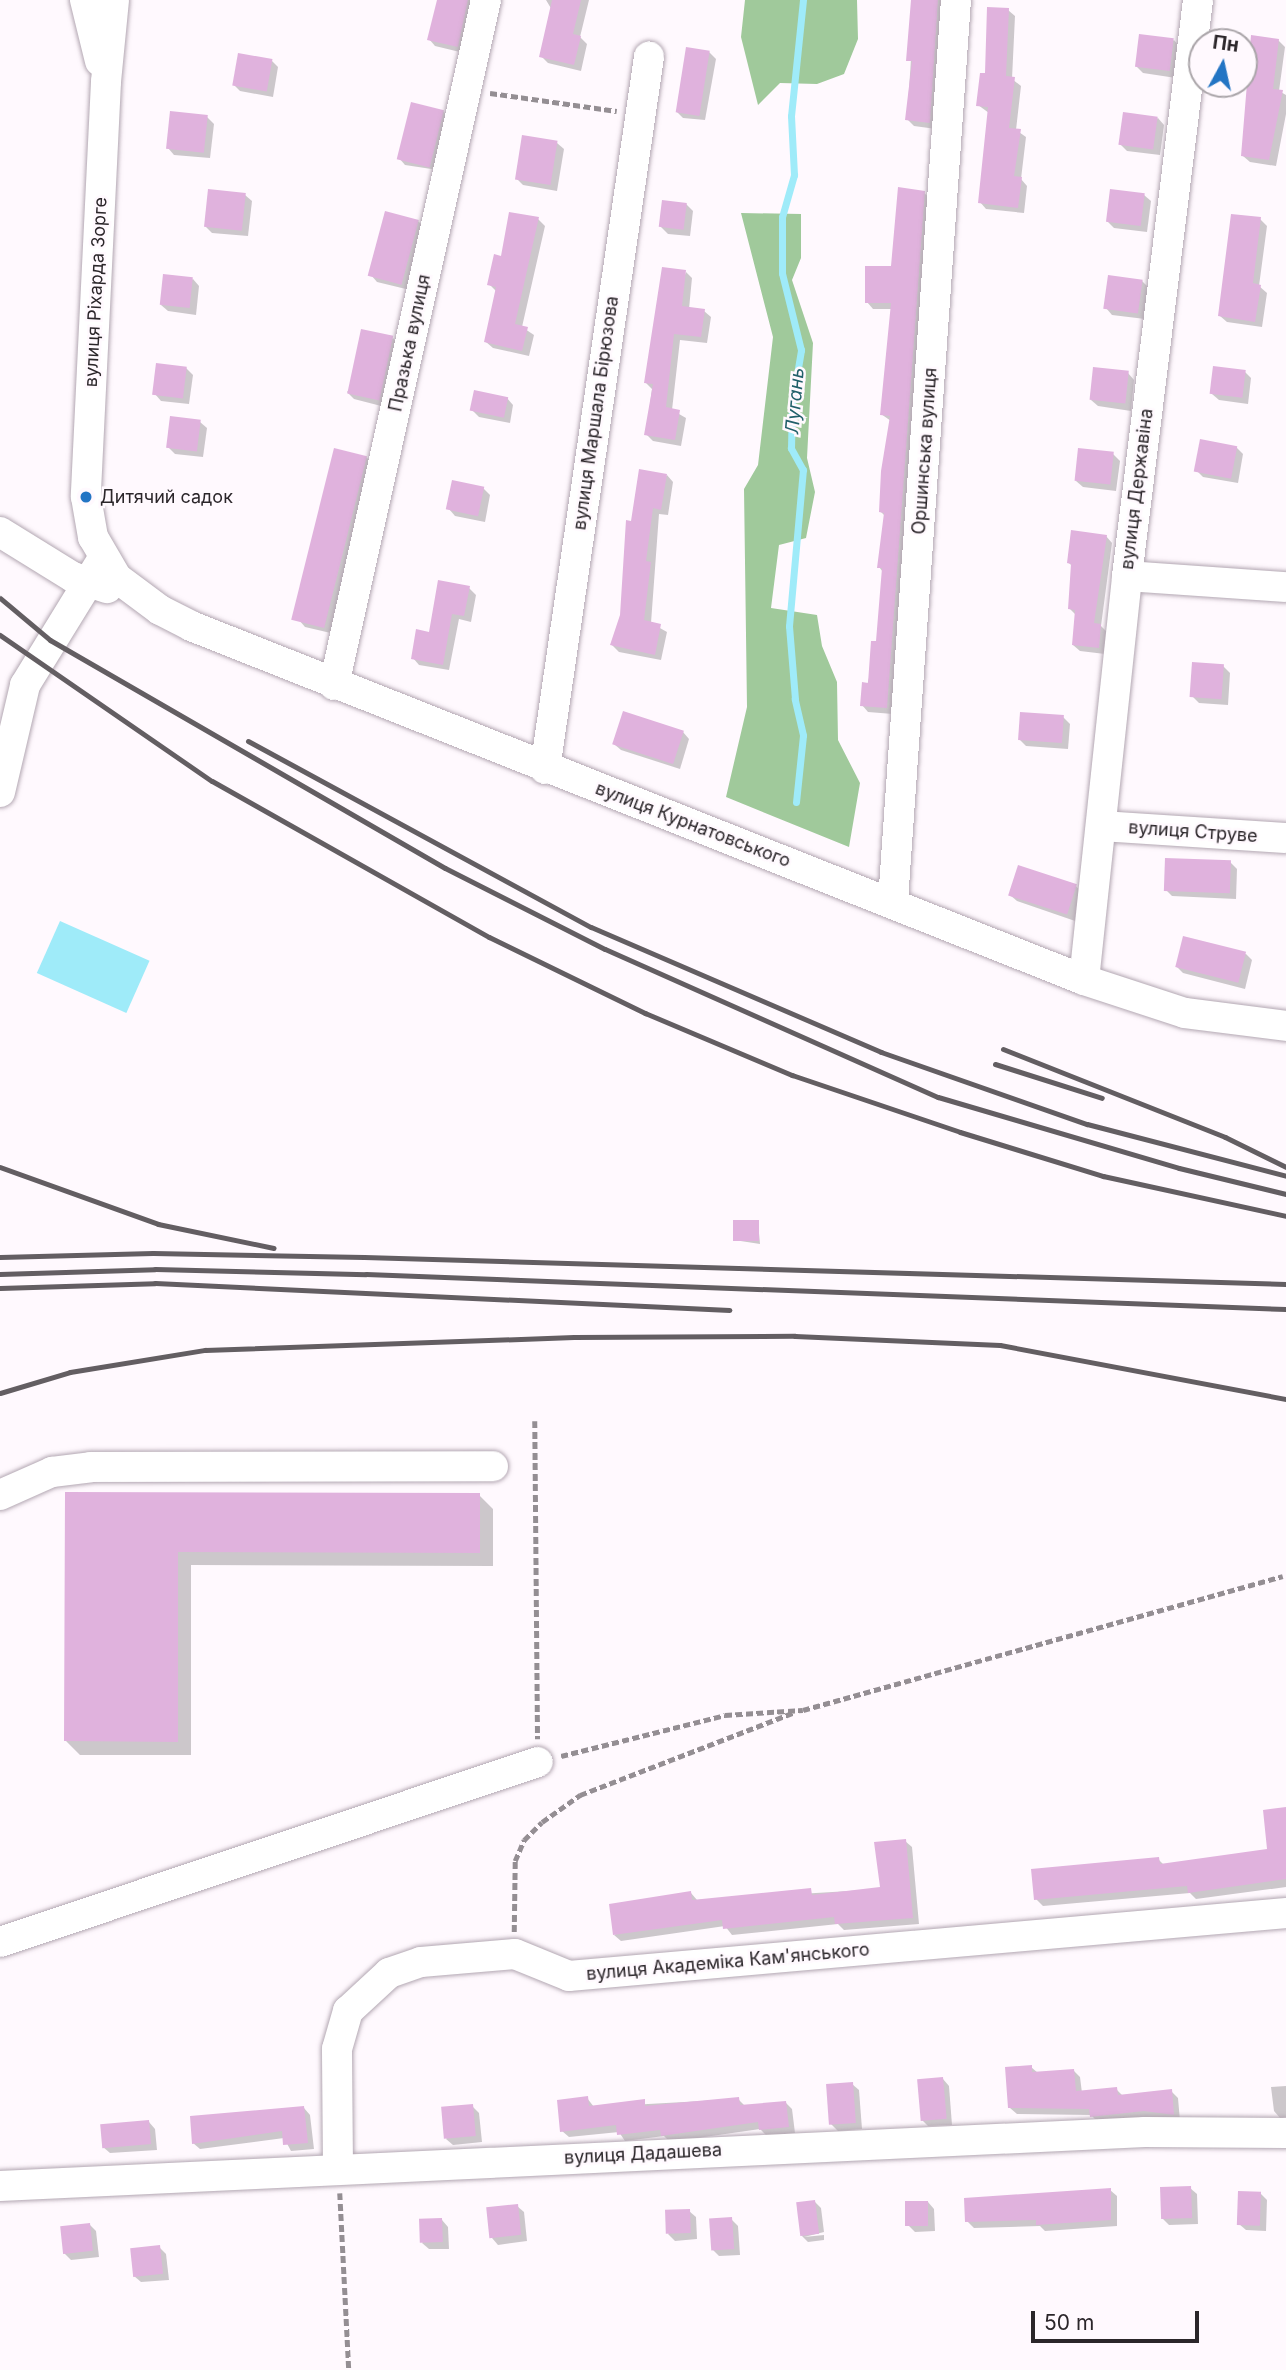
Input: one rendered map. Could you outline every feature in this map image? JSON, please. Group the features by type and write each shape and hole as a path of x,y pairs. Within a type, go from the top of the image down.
{"street":[{"path":"85,0 106,82"},
{"name":"вулиця Ріхарда Зорге","path":"114,0 106,82 86,497 119,576"},
{"name":"Празька вулиця","path":"334,685 486,0"},
{"name":"Оршинська вулиця","path":"893,901 956,0"},
{"name":"вулиця Державіна","path":"1084,980 1127,576 1198,0"},
{"name":"вулиця Маршала Бірюзова","path":"545,769 638,114 649,57"},
{"path":"0,532 87,584"},
{"path":"0,792 25,685 87,584 119,576"},
{"name":"вулиця Курнатовського","path":"87,584 119,576 191,626 545,769 893,901 1084,980 1185,1013 1286,1026"},
{"path":"1127,576 1286,587"},
{"name":"вулиця Струве","path":"1101,826 1286,838"},
{"path":"0,1495 52,1472 91,1467 493,1466"},
{"path":"0,1942 538,1762"},
{"name":"вулиця Академіка Кам'янського","path":"338,2168 337,2049 348,2011 388,1973 410,1965 515,1954 569,1976 1286,1913"},
{"name":"вулиця Дадашева","path":"0,2186 1145,2132 1286,2133"}],"path":[{"path":"466,90 638,114"},
{"path":"535,1421 538,1762 726,1715 803,1710"},
{"path":"515,1954 514,1861 524,1840 542,1822 580,1795 730,1734 803,1710 1283,1576"},
{"path":"338,2168 349,2370"}],"green space":[{"path":"745,0 857,0 858,39 844,74 817,84 780,83 758,105 741,37"},
{"path":"741,213 801,214 801,258 792,280 813,343 807,458 815,492 806,538 779,545 771,608 817,615 822,646 837,682 838,740 860,783 849,847 726,797 747,707 744,489 758,465 773,337"}],"water":[{"path":"60,921 150,961 126,1013 37,973"}],"building":[{"path":"437,0 468,0 458,47 427,40"},
{"path":"552,0 581,0 573,34 581,36 574,65 539,57"},
{"path":"911,0 938,0 930,123 905,120 912,61 906,61"},
{"path":"987,7 1009,8 1006,76 1015,77 1009,128 1021,129 1014,176 1022,177 1018,208 978,203 988,107 976,106 980,73 985,73"},
{"path":"1139,34 1174,38 1170,71 1135,67"},
{"path":"1258,36 1279,39 1273,89 1283,90 1269,160 1241,156 1246,98 1258,98"},
{"path":"686,47 710,51 699,116 676,112"},
{"path":"238,53 272,59 267,92 232,85"},
{"path":"411,102 444,110 430,167 397,159"},
{"path":"170,111 208,115 204,153 166,149"},
{"path":"1123,112 1158,117 1153,150 1118,145"},
{"path":"522,135 558,141 551,185 515,179"},
{"path":"898,187 925,191 887,708 860,706 862,682 868,683 871,641 876,641 882,568 877,568 884,513 879,512 881,471 890,416 880,415 891,303 865,303 865,266 891,266"},
{"path":"208,189 246,193 242,231 204,227"},
{"path":"1110,189 1145,193 1141,226 1106,222"},
{"path":"662,200 687,203 684,230 659,227"},
{"path":"385,211 419,220 401,285 368,276"},
{"path":"509,212 539,217 515,324 528,327 522,351 484,342 496,287 487,285 494,254 501,256"},
{"path":"1231,214 1261,217 1253,283 1261,285 1255,322 1218,316"},
{"path":"662,267 686,270 682,306 705,309 701,337 674,334 666,407 680,410 675,440 644,435 653,384 644,383"},
{"path":"163,274 193,277 190,308 160,305"},
{"path":"1108,275 1143,280 1138,314 1103,309"},
{"path":"361,329 393,336 380,400 347,394"},
{"path":"156,363 187,367 183,399 152,395"},
{"path":"1213,366 1246,370 1242,398 1210,394"},
{"path":"1093,367 1129,371 1125,404 1090,400"},
{"path":"474,390 508,397 504,418 470,411"},
{"path":"170,416 201,420 197,452 166,448"},
{"path":"1200,439 1237,446 1231,479 1194,471"},
{"path":"334,448 367,456 324,628 291,620"},
{"path":"1078,448 1114,452 1110,485 1075,481"},
{"path":"639,469 667,474 661,510 653,508 646,561 651,562 644,620 661,624 655,655 610,645 620,615 626,520 631,521"},
{"path":"452,480 484,487 478,516 446,509"},
{"path":"1071,530 1107,535 1094,623 1101,624 1099,648 1072,645 1075,610 1068,609 1071,564 1067,563"},
{"path":"438,580 470,586 464,616 452,614 443,665 411,659 416,629 429,632"},
{"path":"1192,662 1224,664 1221,699 1190,697"},
{"path":"623,711 684,731 673,764 612,744"},
{"path":"1020,712 1064,715 1062,743 1018,740"},
{"path":"1165,858 1231,860 1230,893 1164,891"},
{"path":"1018,865 1077,884 1067,915 1008,895"},
{"path":"1183,936 1246,952 1238,983 1175,967"},
{"path":"733,1220 759,1220 759,1241 733,1241"},
{"path":"65,1492 480,1493 480,1553 178,1552 178,1742 64,1741"},
{"path":"1286,1807 1286,1879 1188,1893 1187,1886 1034,1900 1031,1869 1159,1857 1160,1864 1267,1849 1263,1810"},
{"path":"906,1839 913,1918 835,1924 834,1917 723,1929 722,1920 613,1935 609,1904 691,1891 692,1900 811,1888 812,1895 880,1887 874,1842"},
{"path":"1032,2065 1032,2072 1074,2069 1076,2091 1117,2087 1118,2095 1172,2089 1174,2115 1144,2111 1090,2117 1089,2109 1008,2108 1005,2067"},
{"path":"943,2077 947,2119 921,2121 917,2079"},
{"path":"853,2082 856,2123 829,2125 826,2084"},
{"path":"588,2096 589,2106 645,2099 645,2106 739,2097 740,2105 786,2101 789,2127 759,2130 758,2122 661,2136 660,2130 617,2135 616,2125 560,2132 557,2100"},
{"path":"473,2104 476,2136 444,2139 441,2107"},
{"path":"304,2106 308,2143 283,2145 282,2131 192,2144 190,2116"},
{"path":"149,2120 151,2144 102,2148 100,2124"},
{"path":"1191,2186 1192,2218 1161,2219 1160,2187"},
{"path":"1111,2188 1111,2220 1036,2225 1036,2220 965,2222 964,2198"},
{"path":"1238,2191 1261,2192 1260,2226 1237,2225"},
{"path":"815,2200 819,2234 800,2236 796,2202"},
{"path":"905,2201 928,2201 928,2226 905,2226"},
{"path":"518,2204 521,2235 489,2238 486,2207"},
{"path":"690,2209 691,2233 666,2234 665,2210"},
{"path":"732,2217 734,2249 711,2251 709,2219"},
{"path":"442,2218 443,2242 420,2243 419,2219"},
{"path":"90,2223 93,2251 63,2254 60,2226"},
{"path":"160,2245 163,2274 133,2277 130,2248"}],"waterway":[{"name":"Лугань","path":"796,802 803,735 795,699 789,626 803,470 791,448 792,404 801,350 782,273 782,217 794,175 791,116 803,0"}],"railway":[{"path":"0,598 50,640 445,868 605,949 938,1097 1179,1168 1286,1194"},
{"path":"0,635 212,781 489,937 645,1013 792,1075 960,1132 1103,1176 1286,1216"},
{"path":"248,741 591,927 881,1052 1087,1124 1286,1176"},
{"path":"1003,1049 1225,1137 1286,1167"},
{"path":"995,1064 1102,1098"},
{"path":"0,1167 158,1224 274,1248"},
{"path":"0,1257 153,1253 364,1257 1286,1284"},
{"path":"0,1274 155,1269 366,1274 1286,1309"},
{"path":"0,1288 155,1283 729,1310"},
{"path":"0,1393 70,1372 205,1350 574,1337 795,1336 1000,1345 1286,1399"}],"place":[{"name":"Дитячий садок","path":"86,497"}]}
